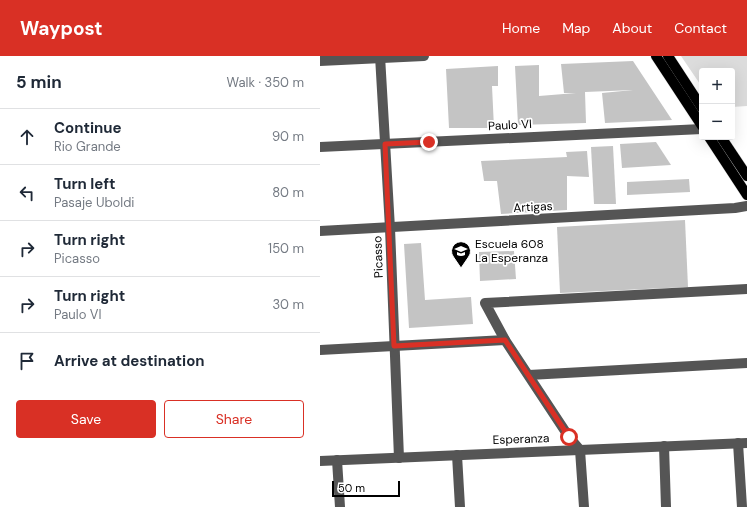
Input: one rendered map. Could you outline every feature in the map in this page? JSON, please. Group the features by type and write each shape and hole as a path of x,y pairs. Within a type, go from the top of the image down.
{"main road":[{"path":"656,56 699,123"},
{"path":"668,56 699,104"},
{"path":"711,140 747,194"},
{"path":"723,140 747,176"}],"street":[{"path":"320,61 424,56"},
{"name":"Picasso","path":"380,57 390,228 399,458"},
{"name":"Paulo VI","path":"320,147 699,128"},
{"name":"Artigas","path":"320,231 747,206"},
{"path":"584,507 580,450 569,437 505,340 485,303 747,289"},
{"path":"320,350 505,340"},
{"path":"529,375 747,363"},
{"path":"742,443 742,507"},
{"name":"Esperanza","path":"320,461 742,443"},
{"path":"664,446 666,507"},
{"path":"457,455 460,507"},
{"path":"337,460 340,507"}],"shaded area":[{"path":"681,56 747,56 747,106 735,107 735,68 699,68 699,83"}],"building":[{"path":"633,61 672,120 605,123 602,93 633,90 585,92 586,123 518,125 515,66 539,65 539,96 576,93 564,93 561,64"},
{"path":"498,66 498,86 492,86 494,128 449,128 446,69"},
{"path":"656,142 671,165 622,168 620,144"},
{"path":"613,146 616,204 594,204 591,147"},
{"path":"587,151 589,177 567,176 567,210 501,214 497,181 484,181 481,161 567,157 566,152"},
{"path":"689,179 690,192 627,195 627,182"},
{"path":"685,220 688,287 560,293 557,227"},
{"path":"421,243 425,300 471,297 473,324 409,328 404,244"},
{"path":"514,251 516,279 480,281 479,252"}],"place":[{"name":"Escuela 608 La Esperanza","path":"461,268"}],"route":[{"path":"429,142 385,144 390,228 394,346 505,340 569,437"}]}
